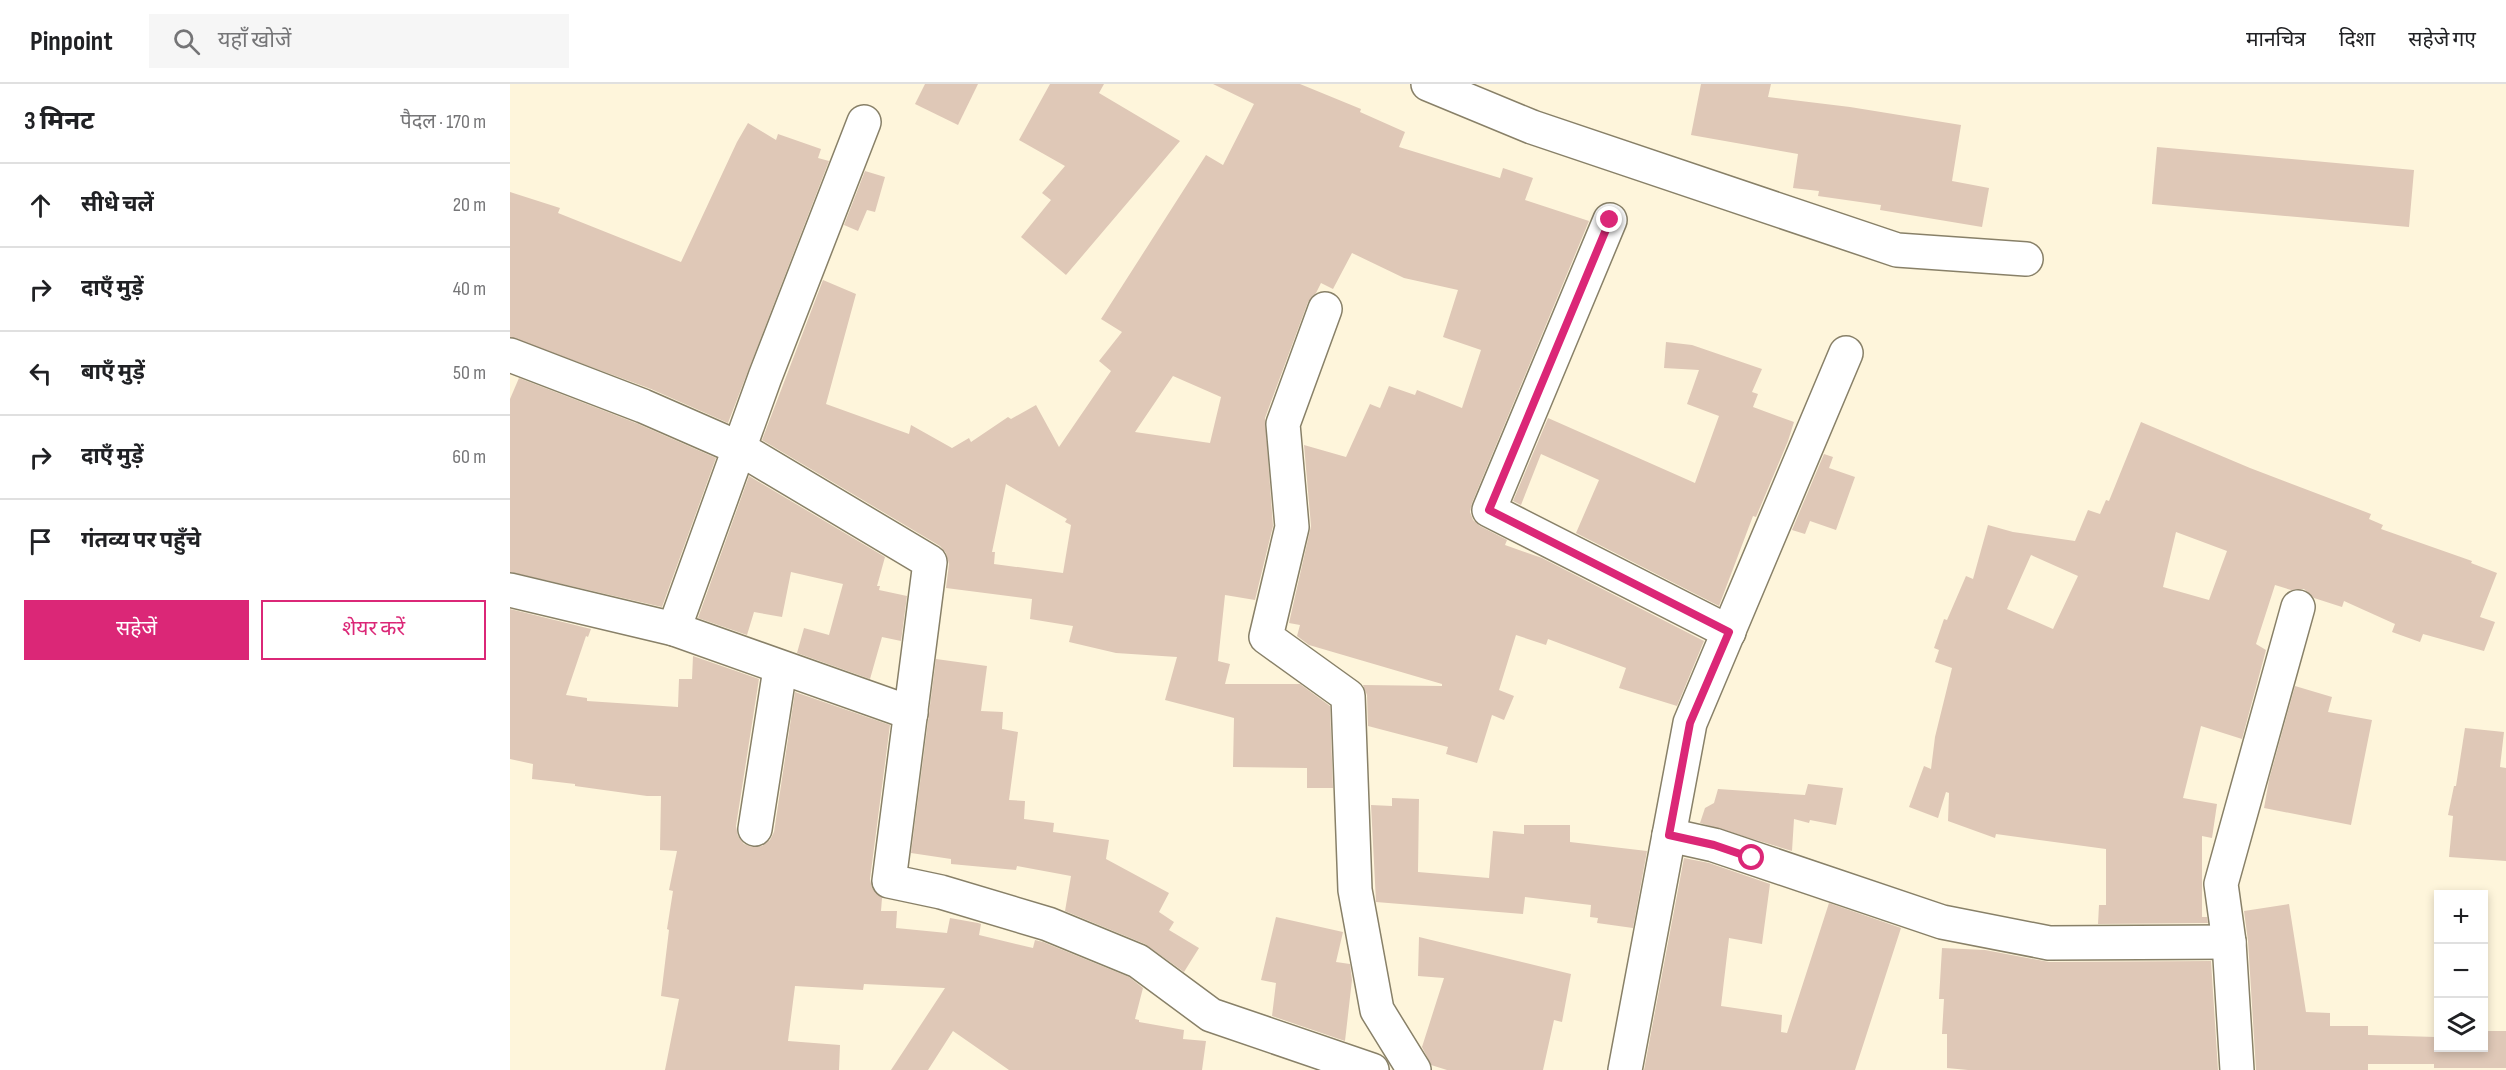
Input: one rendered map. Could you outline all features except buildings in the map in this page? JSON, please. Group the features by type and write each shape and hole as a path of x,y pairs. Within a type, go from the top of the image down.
{"street":[{"path":"1428,84 1532,126 1897,250 2026,259"},
{"path":"675,629 739,448 864,122"},
{"path":"1610,220 1489,510 1729,632"},
{"path":"1325,309 1283,424 1292,526 1266,637 1348,696 1355,890 1377,1010 1414,1070"},
{"path":"1625,1070 1690,723 1846,353"},
{"path":"510,355 643,406 739,448 930,562 889,881 941,892 1048,924 1138,961 1211,1015 1372,1070"},
{"path":"510,590 675,629 780,669 910,713"},
{"path":"2237,1070 2229,942 2221,884 2298,607"},
{"path":"755,829 780,669"},
{"path":"1669,835 1714,845 1942,922 2027,939 2049,943 2229,942"}],"route":[{"path":"1610,220 1489,510 1729,632 1690,723 1669,835 1714,845 1752,858"}]}
